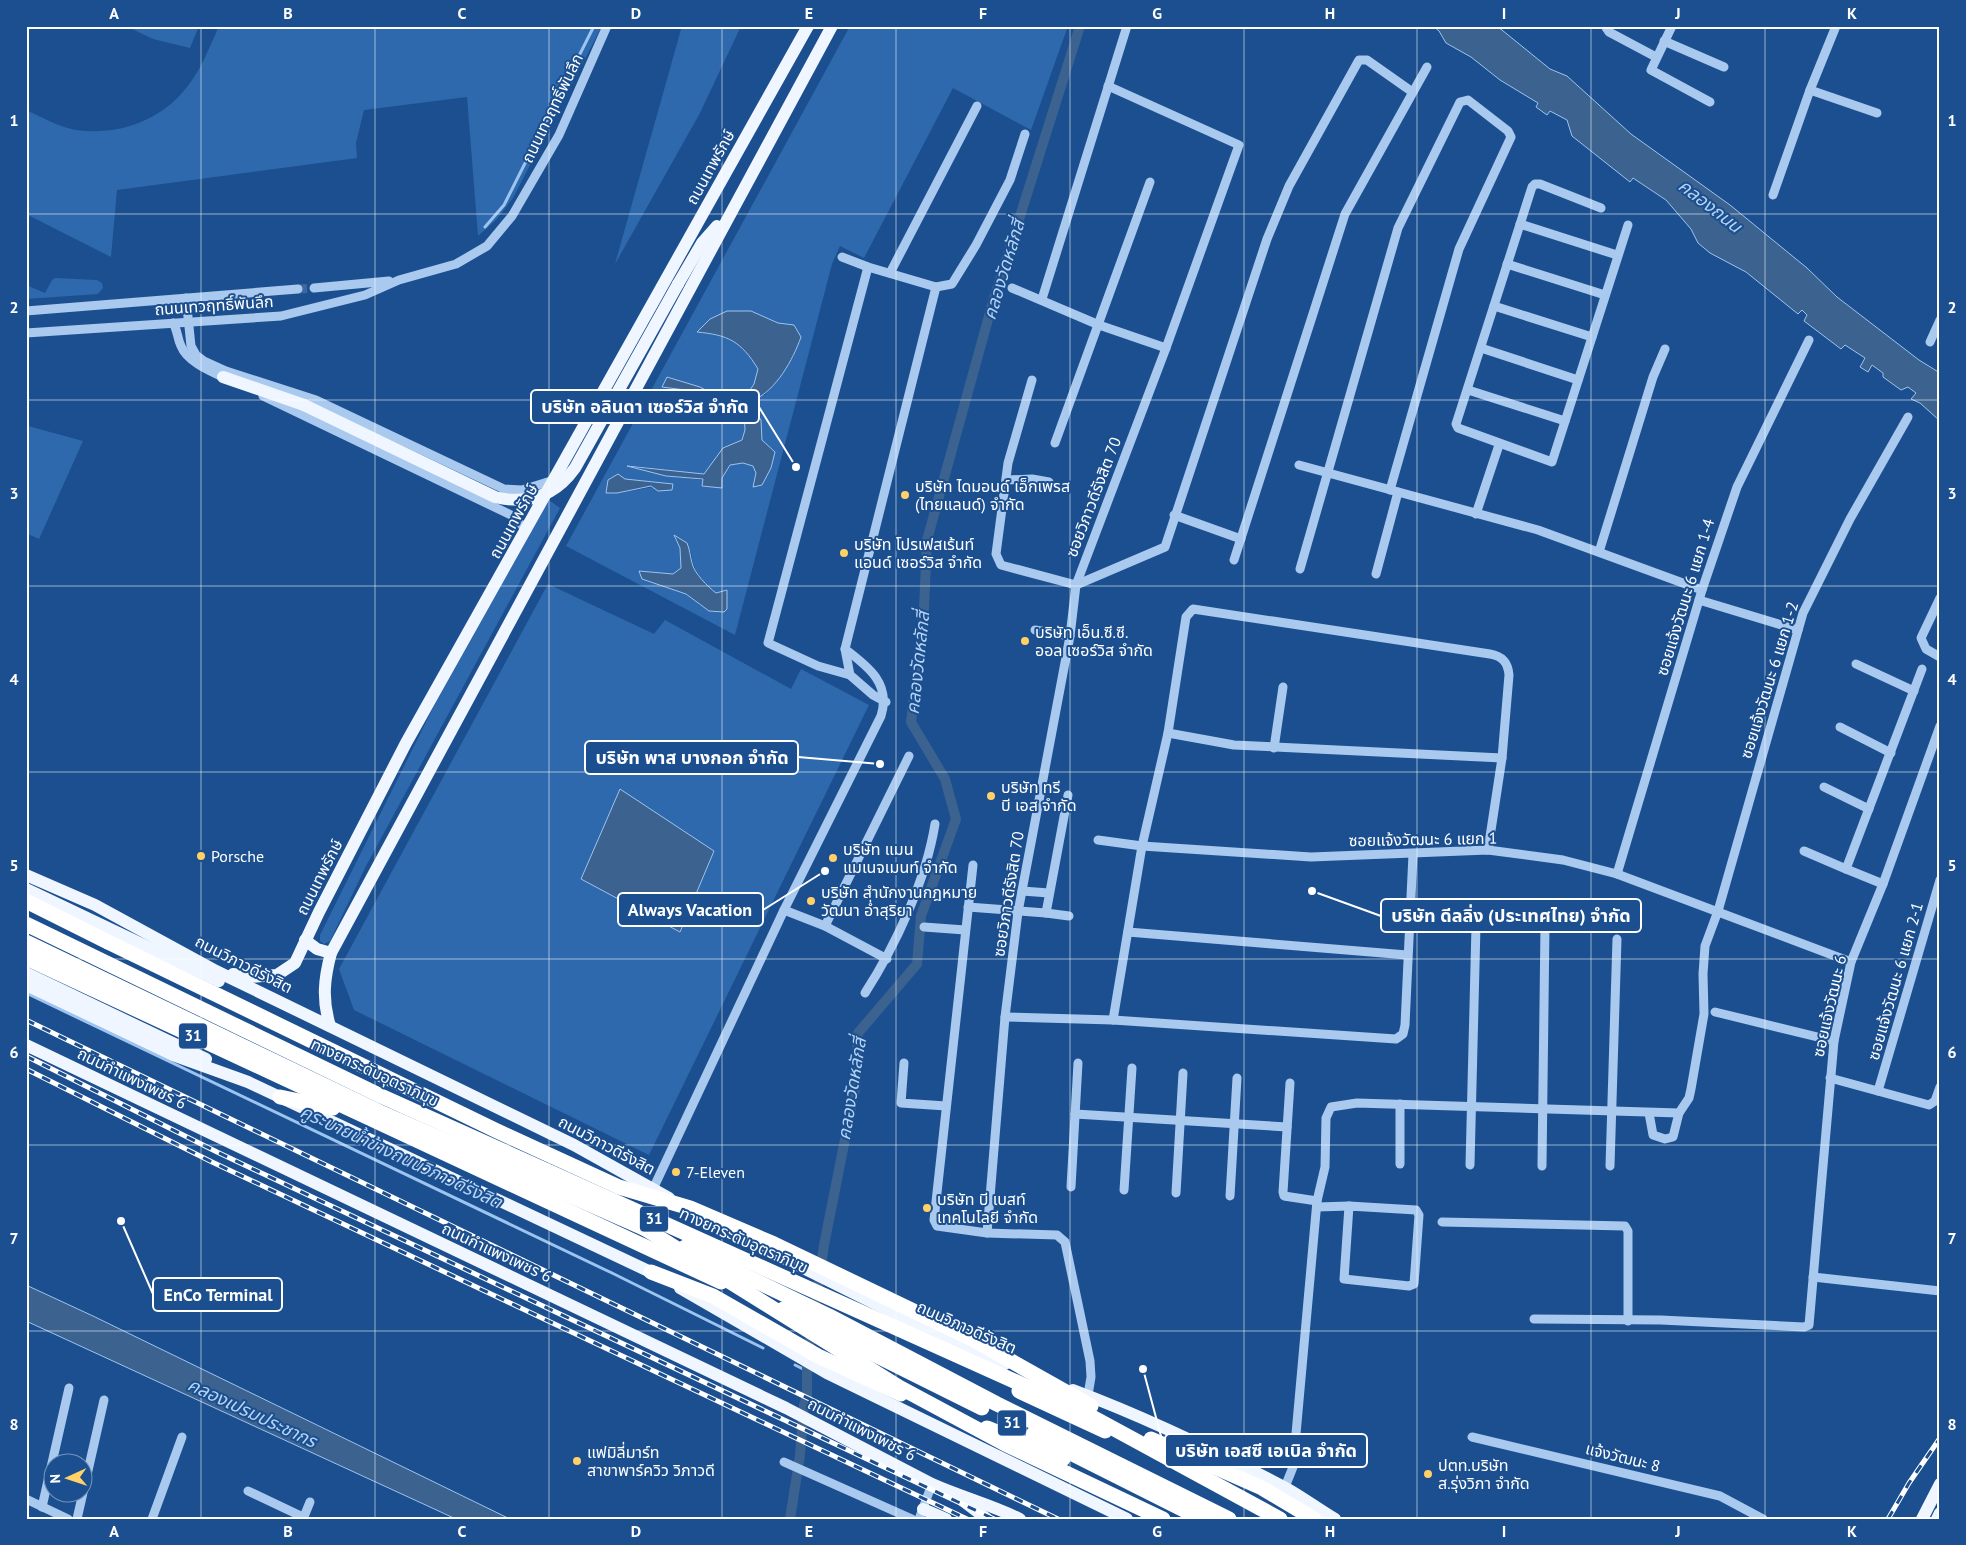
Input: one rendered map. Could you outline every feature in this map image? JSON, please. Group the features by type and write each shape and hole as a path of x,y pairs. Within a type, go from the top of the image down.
{"highway":[{"path":"28,902 495,1130 620,1187 690,1208 774,1244 972,1340 1150,1438 1262,1488 1314,1519"},
{"name":"31","path":"26,919 816,1297 1175,1464 1280,1519"},
{"name":"ทางยกระดับอุตราภิมุข","path":"26,924 382,1096 1083,1412 1280,1519"},
{"name":"ทางยกระดับอุตราภิมุข","path":"26,942 380,1112 639,1226 829,1316 997,1404 1229,1519"},
{"name":"31","path":"26,958 642,1247 816,1324 1202,1519"},
{"path":"280,1097 359,1113"},
{"path":"639,1226 899,1387 1005,1444 1163,1519"},
{"path":"651,1272 713,1296 798,1345 812,1361 900,1393 1058,1457 1183,1519"},
{"path":"1175,1464 1233,1462"}],"main road":[{"name":"ถนนเทพรักษ์","path":"216,971 249,977 277,975 295,963 406,743 528,530 808,26"},
{"path":"330,1026 324,1006 324,985 331,953 832,26"},
{"path":"223,377 304,405 494,496 525,500 539,497 560,486 575,468 702,244 733,207"},
{"name":"ถนนวิภาวดีรังสิต","path":"26,874 95,905 216,971 574,1145 653,1189 819,1276 956,1344 1143,1418 1285,1488 1335,1519"},
{"path":"26,889 297,1018 357,1039"},
{"path":"305,940 317,949 331,953"},
{"path":"26,973 208,1060 248,1082"},
{"name":"31","path":"26,985 174,1054 248,1082 651,1272 939,1429 1120,1517"},
{"name":"ถนนกำแพงเพชร 6","path":"26,1045 786,1408 932,1484 952,1493 997,1507 1020,1519"},
{"path":"1922,1519 1940,1484"},
{"name":"ถนนกำแพงเพชร 6","path":"952,1493 987,1519"},
{"path":"921,1514 946,1519"},
{"path":"1937,1519 1940,1514"}],"street":[{"name":"ถนนเทวฤทธิ์พันลึก","path":"26,333 281,316 365,295 399,280 456,264 486,246 512,216 559,136 608,26"},
{"path":"1042,299 1127,26"},
{"path":"1605,26 1609,32 1656,56"},
{"path":"1672,26 1652,67 1655,73 1710,102"},
{"path":"1773,195 1810,90 1836,26"},
{"path":"1664,41 1724,67"},
{"path":"1032,380 1008,463 996,554 1001,565 1076,585 1165,547 1267,238 1289,186 1359,60 1367,60 1411,91"},
{"path":"1234,560 1345,214 1411,91 1427,67"},
{"name":"ซอยวิภาวดีรังสิต 70","path":"987,1233 1005,1017 1018,912 1070,636 1076,585 1166,348 1239,145 1108,86"},
{"path":"1810,90 1877,113"},
{"path":"1300,569 1398,228 1460,102 1468,100 1508,131 1511,137 1459,249 1394,491 1376,574"},
{"path":"890,272 976,106"},
{"path":"842,257 868,267 936,287 955,282 1010,180 1024,134"},
{"path":"1055,443 1150,182"},
{"path":"1601,208 1535,184 1532,187 1457,428 1499,445 1552,462 1628,225"},
{"path":"1520,224 1618,255"},
{"path":"1507,264 1605,295"},
{"path":"868,267 768,643 818,666 850,675 873,696 886,702"},
{"name":"ถนนเทวฤทธิ์พันลึก","path":"314,288 399,280"},
{"path":"850,675 845,649 936,287"},
{"path":"1012,288 1042,299 1099,325 1166,348"},
{"name":"ถนนเทวฤทธิ์พันลึก","path":"26,311 298,289"},
{"path":"186,298 191,346 196,356 226,371 316,400 504,489 508,493 510,503 509,507 499,510"},
{"path":"1494,306 1592,337"},
{"path":"1930,342 1940,320"},
{"path":"173,323 177,330 180,346 186,354 223,377 499,510 518,520 528,530"},
{"name":"ซอยแจ้งวัฒนะ 6 แยก 1-4","path":"1617,874 1702,590 1737,487 1809,340"},
{"path":"1481,348 1578,380"},
{"path":"1599,552 1653,377 1665,349"},
{"path":"1468,390 1565,421"},
{"name":"ซอยแจ้งวัฒนะ 6 แยก 1-2","path":"1650,1113 1652,1135 1665,1139 1673,1137 1679,1113 1689,1098 1704,1014 1703,974 1705,946 1718,911 1803,613 1830,556 1908,418"},
{"path":"1476,514 1499,445"},
{"path":"1300,466 1538,530 1702,590"},
{"path":"1007,480 1032,479 1049,482"},
{"path":"504,489 522,490 555,480"},
{"path":"1174,515 1241,539"},
{"path":"1940,598 1921,638 1926,649 1940,657"},
{"path":"1699,600 1798,630"},
{"path":"1113,1020 1142,846 1168,733 1186,617 1190,610 1199,609 1497,655 1507,664 1509,675 1502,758 1488,850"},
{"path":"1035,630 1070,636"},
{"path":"653,1189 784,910 881,716 886,702 883,689 876,678 845,649"},
{"path":"1856,664 1914,691"},
{"path":"1846,869 1922,669"},
{"path":"1274,748 1283,687"},
{"name":"ซอยแจ้งวัฒนะ 6","path":"1628,1321 1661,1320 1804,1327 1808,1325 1810,1320 1834,1042 1851,962 1883,884 1940,726"},
{"path":"1840,727 1890,753"},
{"path":"1168,733 1234,745 1274,748 1502,758"},
{"path":"826,926 910,756"},
{"path":"1824,787 1869,809"},
{"path":"1046,913 1068,795"},
{"path":"865,993 887,959 926,864 935,824"},
{"name":"ซอยแจ้งวัฒนะ 6 แยก 1","path":"1098,840 1142,846 1311,857 1488,850 1563,860 1617,874 1851,962"},
{"path":"1804,851 1883,884"},
{"path":"1005,1017 1113,1020 1396,1039 1403,1034 1405,1025 1406,955 1413,854"},
{"path":"973,865 934,1220 937,1226 987,1233 1057,1235 1066,1242 1090,1361 1091,1377 1088,1396"},
{"name":"ซอยแจ้งวัฒนะ 6 แยก 2-1","path":"1878,1091 1940,880"},
{"path":"1022,890 1049,892"},
{"path":"968,908 1069,916"},
{"path":"784,910 826,926 887,959"},
{"path":"1542,1166 1545,925"},
{"path":"1470,1165 1476,926"},
{"path":"924,927 965,930"},
{"path":"1128,932 1406,955"},
{"path":"1610,1166 1617,939"},
{"path":"1715,1012 1834,1042"},
{"path":"904,1063 901,1103 946,1106"},
{"path":"1071,1187 1078,1063"},
{"path":"1124,1190 1132,1068"},
{"path":"1176,1193 1183,1073"},
{"path":"1230,1196 1236,1078"},
{"path":"1830,1078 1929,1105 1936,1101 1940,1087"},
{"path":"1290,1083 1282,1187 1284,1196 1317,1204 1416,1210 1419,1215 1414,1284 1401,1285 1344,1279 1349,1206"},
{"path":"1285,1488 1293,1467 1317,1204 1325,1167 1326,1118 1332,1107 1357,1103 1679,1113"},
{"path":"1400,1104 1400,1164"},
{"path":"1075,1114 1287,1127"},
{"path":"1442,1222 1625,1226 1628,1231 1628,1321 1534,1319"},
{"path":"1813,1277 1940,1291"},
{"path":"42,1507 69,1388"},
{"path":"77,1519 104,1400"},
{"path":"152,1519 182,1437"},
{"name":"แจ้งวัฒนะ 8","path":"1472,1437 1720,1496 1763,1519"},
{"path":"784,1462 912,1519"},
{"path":"921,1514 932,1484"},
{"path":"248,1491 303,1518 310,1502"},
{"path":"26,1499 68,1519"}],"shaded area":[{"path":"126,26 199,26 190,48 153,39"},
{"path":"219,26 602,26 513,198 496,220 478,236 467,97 364,110 356,143 357,158 117,190 111,257 26,214 26,110 56,124 76,130 107,131 137,124 164,109 187,87 201,66"},
{"path":"682,26 741,26 700,113 615,264"},
{"path":"850,26 1068,26 1031,130 953,88 864,258 840,246 832,264 735,635 566,546","holes":["727,311 750,311 778,323 794,325 794,356 765,395 747,395 754,384 758,369 745,351 739,345 726,338 697,331","668,377 700,387 733,405 755,411 761,420 762,485 753,466 743,463 730,465 722,478 721,487 702,486 703,480 666,476 634,466 705,474 723,448 742,441 745,430 744,413 713,401 703,403 701,392 663,387","625,479 673,484 617,493","674,537 691,552 693,564 706,585 716,593 727,590 726,599 701,606 686,594 639,571 674,574 681,568 680,548"]},
{"path":"55,278 97,280 102,283 103,288 98,294 26,299 26,285 45,293"},
{"path":"28,426 83,441 39,539 26,533 26,430"},
{"path":"549,500 560,508 366,866 330,941 324,944 320,941 320,935 434,706"},
{"path":"548,584 654,634 665,620 791,689 801,669 869,705 649,1155 354,1010 339,969"}],"water":[{"name":"คลองถนน","path":"1433,26 1497,26 1550,69 1567,76 1631,134 1730,205 1807,268 1837,297 1919,360 1940,373 1940,421 1920,403 1911,399 1916,393 1908,387 1901,390 1883,377 1883,373 1872,365 1868,372 1860,367 1865,358 1845,345 1841,349 1804,321 1807,315 1802,310 1798,314 1746,272 1710,253 1698,243 1691,229 1666,200 1633,178 1630,182 1572,136 1567,120 1550,111 1547,115 1536,107 1538,103 1500,80 1471,57 1446,43 1439,31"},
{"path":"727,311 751,311 778,323 794,325 801,337 783,373 770,389 754,400 746,396 754,384 758,369 752,359 733,341 717,335 697,332 710,319"},
{"path":"667,377 700,387 733,405 755,411 761,420 762,440 775,452 771,468 762,485 753,487 756,473 753,466 743,463 730,465 722,478 722,488 702,486 703,479 666,476 627,466 704,474 723,448 742,440 745,430 744,413 713,401 703,403 701,392 662,387"},
{"path":"618,474 625,479 673,484 672,490 658,491 651,486 617,493 606,493 608,480"},
{"path":"674,535 687,543 693,567 705,584 716,593 727,590 727,609 724,612 709,611 686,594 642,579 639,571 673,574 681,568 680,548"},
{"path":"620,789 714,851 680,932 581,879"},
{"name":"คลองเปรมประชากร","path":"26,1285 510,1519 456,1519 26,1321"}],"waterway":[{"path":"485,227 504,205 594,26"},
{"name":"คลองวัดหลักสี่","path":"814,1314 824,1245 856,1084 858,1033 917,964 921,916 956,819 945,779 911,722 924,608 927,540 992,305 1080,26"},
{"name":"คูระบายน้ำข้างถนนวิภาวดีรังสิต","path":"26,993 612,1273 763,1348"},
{"name":"คลองวัดหลักสี่","path":"790,1519 800,1455 804,1405 807,1397 807,1360 812,1329"},
{"name":"คูระบายน้ำข้างถนนวิภาวดีรังสิต","path":"795,1365 809,1372"}],"tunnel":[{"path":"298,289 314,288"}],"railway":[{"path":"26,1020 1058,1519"},
{"path":"26,1056 217,1152 994,1519"},
{"path":"26,1069 212,1162 967,1519"},
{"path":"1888,1519 1909,1483 1940,1438"}],"place":[{"name":"บริษัท อลินดา เซอร์วิส จำกัด","path":"796,467"},
{"name":"บริษัท ไดมอนด์ เอ็กเพรส (ไทยแลนด์) จำกัด","path":"905,495"},
{"name":"บริษัท โปรเฟสเร้นท์ แอนด์ เซอร์วิส จำกัด","path":"844,553"},
{"name":"บริษัท เอ็น.ซี.ซี. ออล เซอร์วิส จำกัด","path":"1025,641"},
{"name":"บริษัท พาส บางกอก จำกัด","path":"880,764"},
{"name":"บริษัท ทรี บี เอส จำกัด","path":"991,796"},
{"name":"Porsche","path":"201,856"},
{"name":"บริษัท แมน แมเนจเมนท์ จำกัด","path":"833,858"},
{"name":"Always Vacation","path":"825,871"},
{"name":"บริษัท ดีลลิ่ง (ประเทศไทย) จำกัด","path":"1312,891"},
{"name":"บริษัท สำนักงานกฎหมาย วัฒนา อ่ำสุริยา","path":"811,901"},
{"name":"7-Eleven","path":"676,1172"},
{"name":"บริษัท บี เบสท์ เทคโนโลยี จำกัด","path":"927,1208"},
{"name":"EnCo Terminal","path":"121,1221"},
{"name":"บริษัท เอสซี เอเบิล จำกัด","path":"1143,1369"},
{"name":"แฟมิลี่มาร์ท สาขาพาร์ควิว วิภาวดี","path":"577,1461"},
{"name":"ปตท.บริษัท ส.รุ่งวิภา จำกัด","path":"1428,1474"}]}
